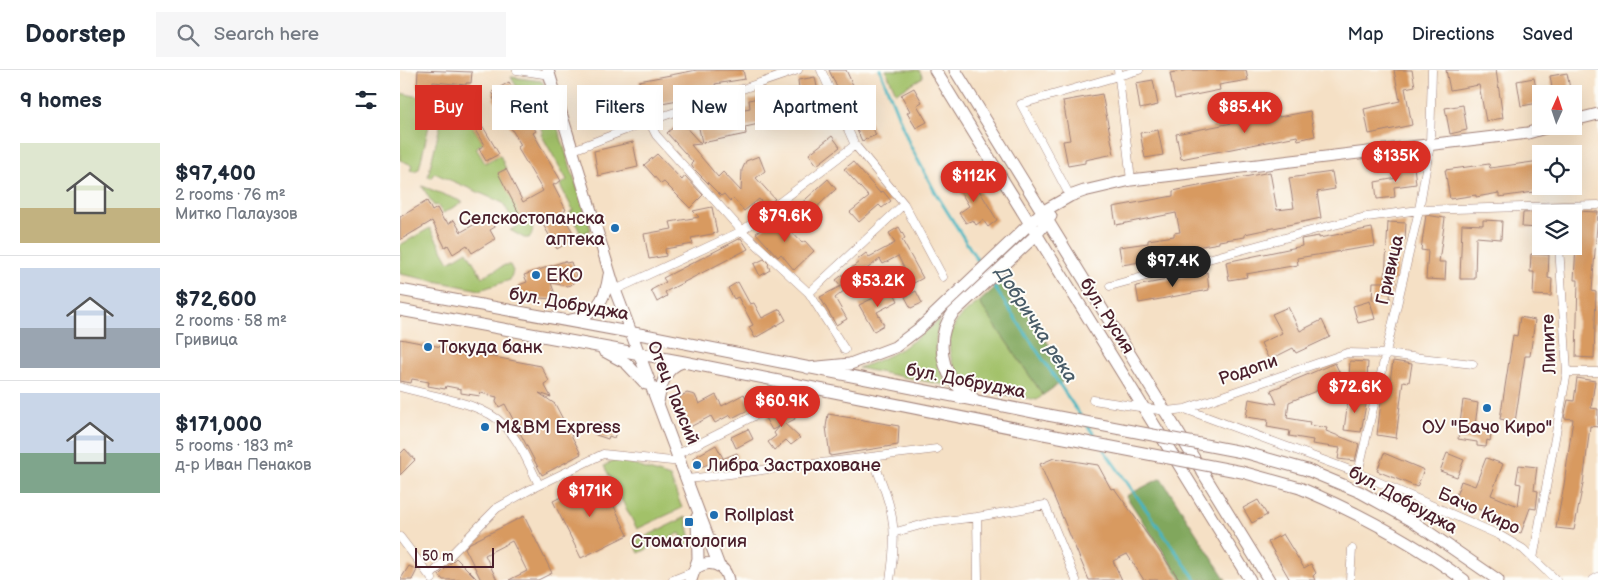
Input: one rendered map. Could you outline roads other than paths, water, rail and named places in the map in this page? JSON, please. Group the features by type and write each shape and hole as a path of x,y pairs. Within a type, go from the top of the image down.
{"main road":[{"name":"бул. Русия","path":"935,70 1250,580"},
{"name":"бул. Русия","path":"955,70 1269,580"},
{"name":"Отец Паисий","path":"549,72 615,290 638,354 688,479 719,566 730,579"},
{"path":"1582,118 1598,114"},
{"path":"1011,257 1036,235 1045,217 1058,203 1070,196 1131,180 1532,132"},
{"path":"808,368 850,364 895,346 978,280 993,266 1029,224 1045,217"},
{"path":"993,266 1032,248 1047,253"},
{"path":"567,321 586,316 597,308 605,293 609,271"},
{"path":"975,400 954,382 948,372 944,361 942,338 949,319 978,280"},
{"name":"бул. Добруджа","path":"400,290 686,343 1247,453 1307,470 1360,492 1411,520 1498,580"},
{"name":"бул. Добруджа","path":"400,310 684,362 1242,472 1300,488 1350,509 1399,536 1464,580"},
{"path":"623,312 644,329 686,343"},
{"path":"578,343 606,352 626,363 638,373 658,402"},
{"path":"658,402 667,372 676,364 684,362"},
{"name":"Отец Паисий","path":"694,574 698,530 695,500"},
{"path":"694,574 710,563 719,566"},
{"path":"1450,570 1457,580"}],"street":[{"path":"518,70 549,72"},
{"path":"663,116 798,70"},
{"path":"820,70 855,145 904,204 943,277"},
{"path":"1070,196 1021,104 1118,73 1139,70"},
{"name":"Гривица","path":"1358,473 1419,210 1430,145 1432,70"},
{"path":"1118,73 1131,180"},
{"path":"573,150 625,130"},
{"path":"654,130 742,231 809,293 844,350"},
{"path":"615,290 742,231 855,145"},
{"path":"809,293 904,204"},
{"path":"1582,207 1598,205"},
{"path":"1110,286 1367,217 1419,210 1532,210"},
{"name":"Липите","path":"1533,559 1567,372 1560,255"},
{"name":"Родопи","path":"1093,400 1144,409 1166,411 1185,409 1347,353 1386,354 1473,364"},
{"path":"1567,372 1598,372"},
{"path":"400,387 472,407 493,416 512,435 539,484"},
{"path":"400,537 431,578 497,508 539,484 603,454 680,458 780,403"},
{"name":"Бачо Киро","path":"1185,409 1358,473 1499,535 1523,549 1556,580"},
{"path":"688,479 937,449"},
{"path":"872,457 891,504 896,532 890,580"},
{"path":"896,532 928,523 1045,505 1076,580"},
{"path":"976,517 978,580"},
{"path":"1350,580 1352,550"},
{"path":"673,580 694,574"},
{"path":"1593,580 1598,577"}],"waterway":[{"name":"Добричка река","path":"880,70 910,145 935,192 981,266"},
{"name":"Добричка река","path":"991,282 1082,418"},
{"name":"Добричка река","path":"1087,425 1098,440"},
{"name":"Добричка река","path":"1104,450 1196,580"}],"place":[{"name":"Селскостопанска аптека","path":"615,228"},
{"name":"EKO","path":"536,275"},
{"name":"Токуда банк","path":"428,347"},
{"name":"ОУ \"Бачо Киро\"","path":"1487,408"},
{"name":"M&BM Express","path":"485,427"},
{"name":"Либра Застраховане","path":"697,465"},
{"name":"Rollplast","path":"714,515"},
{"name":"Стоматология","path":"689,522"}]}
